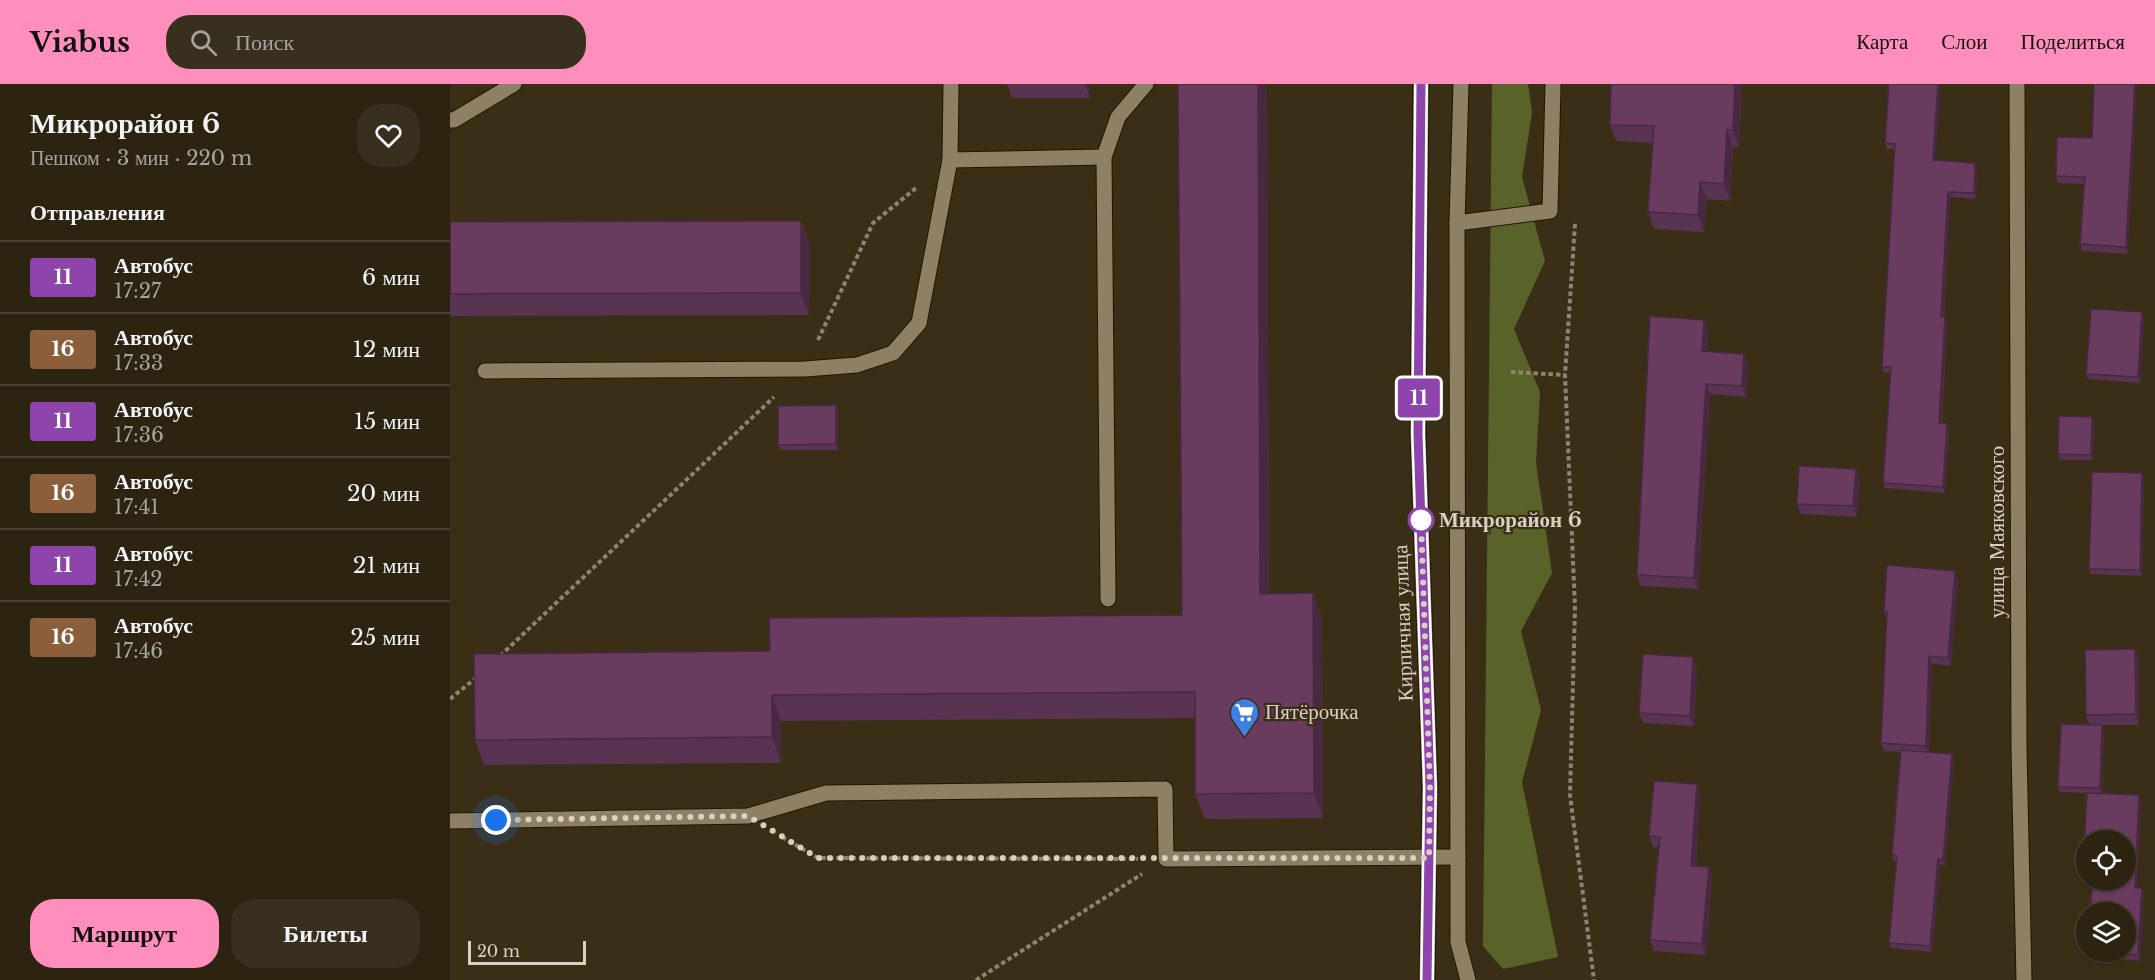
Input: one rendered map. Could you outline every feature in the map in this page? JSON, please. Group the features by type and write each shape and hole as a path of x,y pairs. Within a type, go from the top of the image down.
{"street":[{"path":"450,120 454,120 514,84"},
{"path":"486,371 805,369 857,365 893,353 919,323 950,160 951,84"},
{"path":"1108,599 1104,157 1118,117 1146,84"},
{"name":"Кирпичная улица","path":"1421,84 1418,434 1430,787 1427,980"},
{"path":"1461,84 1457,223 1458,942 1468,980"},
{"path":"1457,223 1550,211 1553,84"},
{"name":"улица Маяковского","path":"2017,84 2019,750 2024,980"},
{"path":"950,160 1104,157"},
{"path":"450,820 748,816 826,793 1165,789 1166,859 1458,857"}],"path":[{"path":"492,664 805,369 873,223 950,160"},
{"path":"1576,214 1565,375 1575,608 1570,795 1594,980"},
{"path":"1511,372 1565,375"},
{"path":"450,699 483,671"},
{"path":"748,816 818,858 1166,859"},
{"path":"976,980 1166,859"}],"green space":[{"path":"1492,84 1528,84 1532,113 1522,177 1545,261 1514,329 1540,392 1536,463 1552,573 1521,631 1541,710 1522,782 1558,957 1503,969 1483,946"}],"building":[{"path":"1178,84 1258,84 1260,594 1313,593 1314,793 1195,794 1195,692 772,695 772,737 475,740 474,654 770,651 769,618 1182,615"},
{"path":"1611,84 1735,84 1733,130 1727,130 1724,184 1700,182 1698,215 1648,212 1654,126 1610,125"},
{"path":"1889,84 1938,84 1933,160 1975,163 1974,193 1948,192 1941,317 1945,317 1939,423 1947,423 1943,487 1883,483 1891,367 1882,367 1895,144 1885,143"},
{"path":"2094,84 2135,84 2126,247 2080,244 2085,177 2056,176 2057,137 2092,138"},
{"path":"801,221 801,293 450,294 450,222"},
{"path":"2091,309 2142,312 2138,377 2086,374"},
{"path":"1650,316 1704,320 1702,351 1744,354 1742,386 1706,384 1694,578 1637,575"},
{"path":"836,405 836,444 778,445 778,406"},
{"path":"2059,416 2092,417 2091,455 2058,454"},
{"path":"1799,466 1856,469 1853,506 1797,504"},
{"path":"2092,472 2142,473 2140,570 2089,569"},
{"path":"1887,565 1955,571 1948,658 1929,656 1926,746 1881,743"},
{"path":"2135,649 2136,714 2086,715 2085,650"},
{"path":"1643,654 1693,657 1690,716 1639,713"},
{"path":"2061,724 2102,725 2100,788 2058,787"},
{"path":"1901,750 1952,754 1943,860 1938,859 1930,946 1889,943 1897,856 1892,855"},
{"path":"1654,781 1697,784 1691,866 1709,867 1702,944 1650,940 1660,837 1649,836"},
{"path":"2087,793 2139,795 2136,865 2136,830 2085,830"},
{"path":"2142,888 2138,955 2136,955 2136,902 2091,902 2092,890"}],"bus line":[{"name":"11","path":"1421,84 1418,434 1430,787 1427,980"}],"place":[{"name":"Микрорайон 6","path":"1421,520"},
{"name":"Пятёрочка","path":"1244,738"}],"route":[{"path":"496,820 748,816 818,858 1429,858 1430,787 1421,520"}]}
